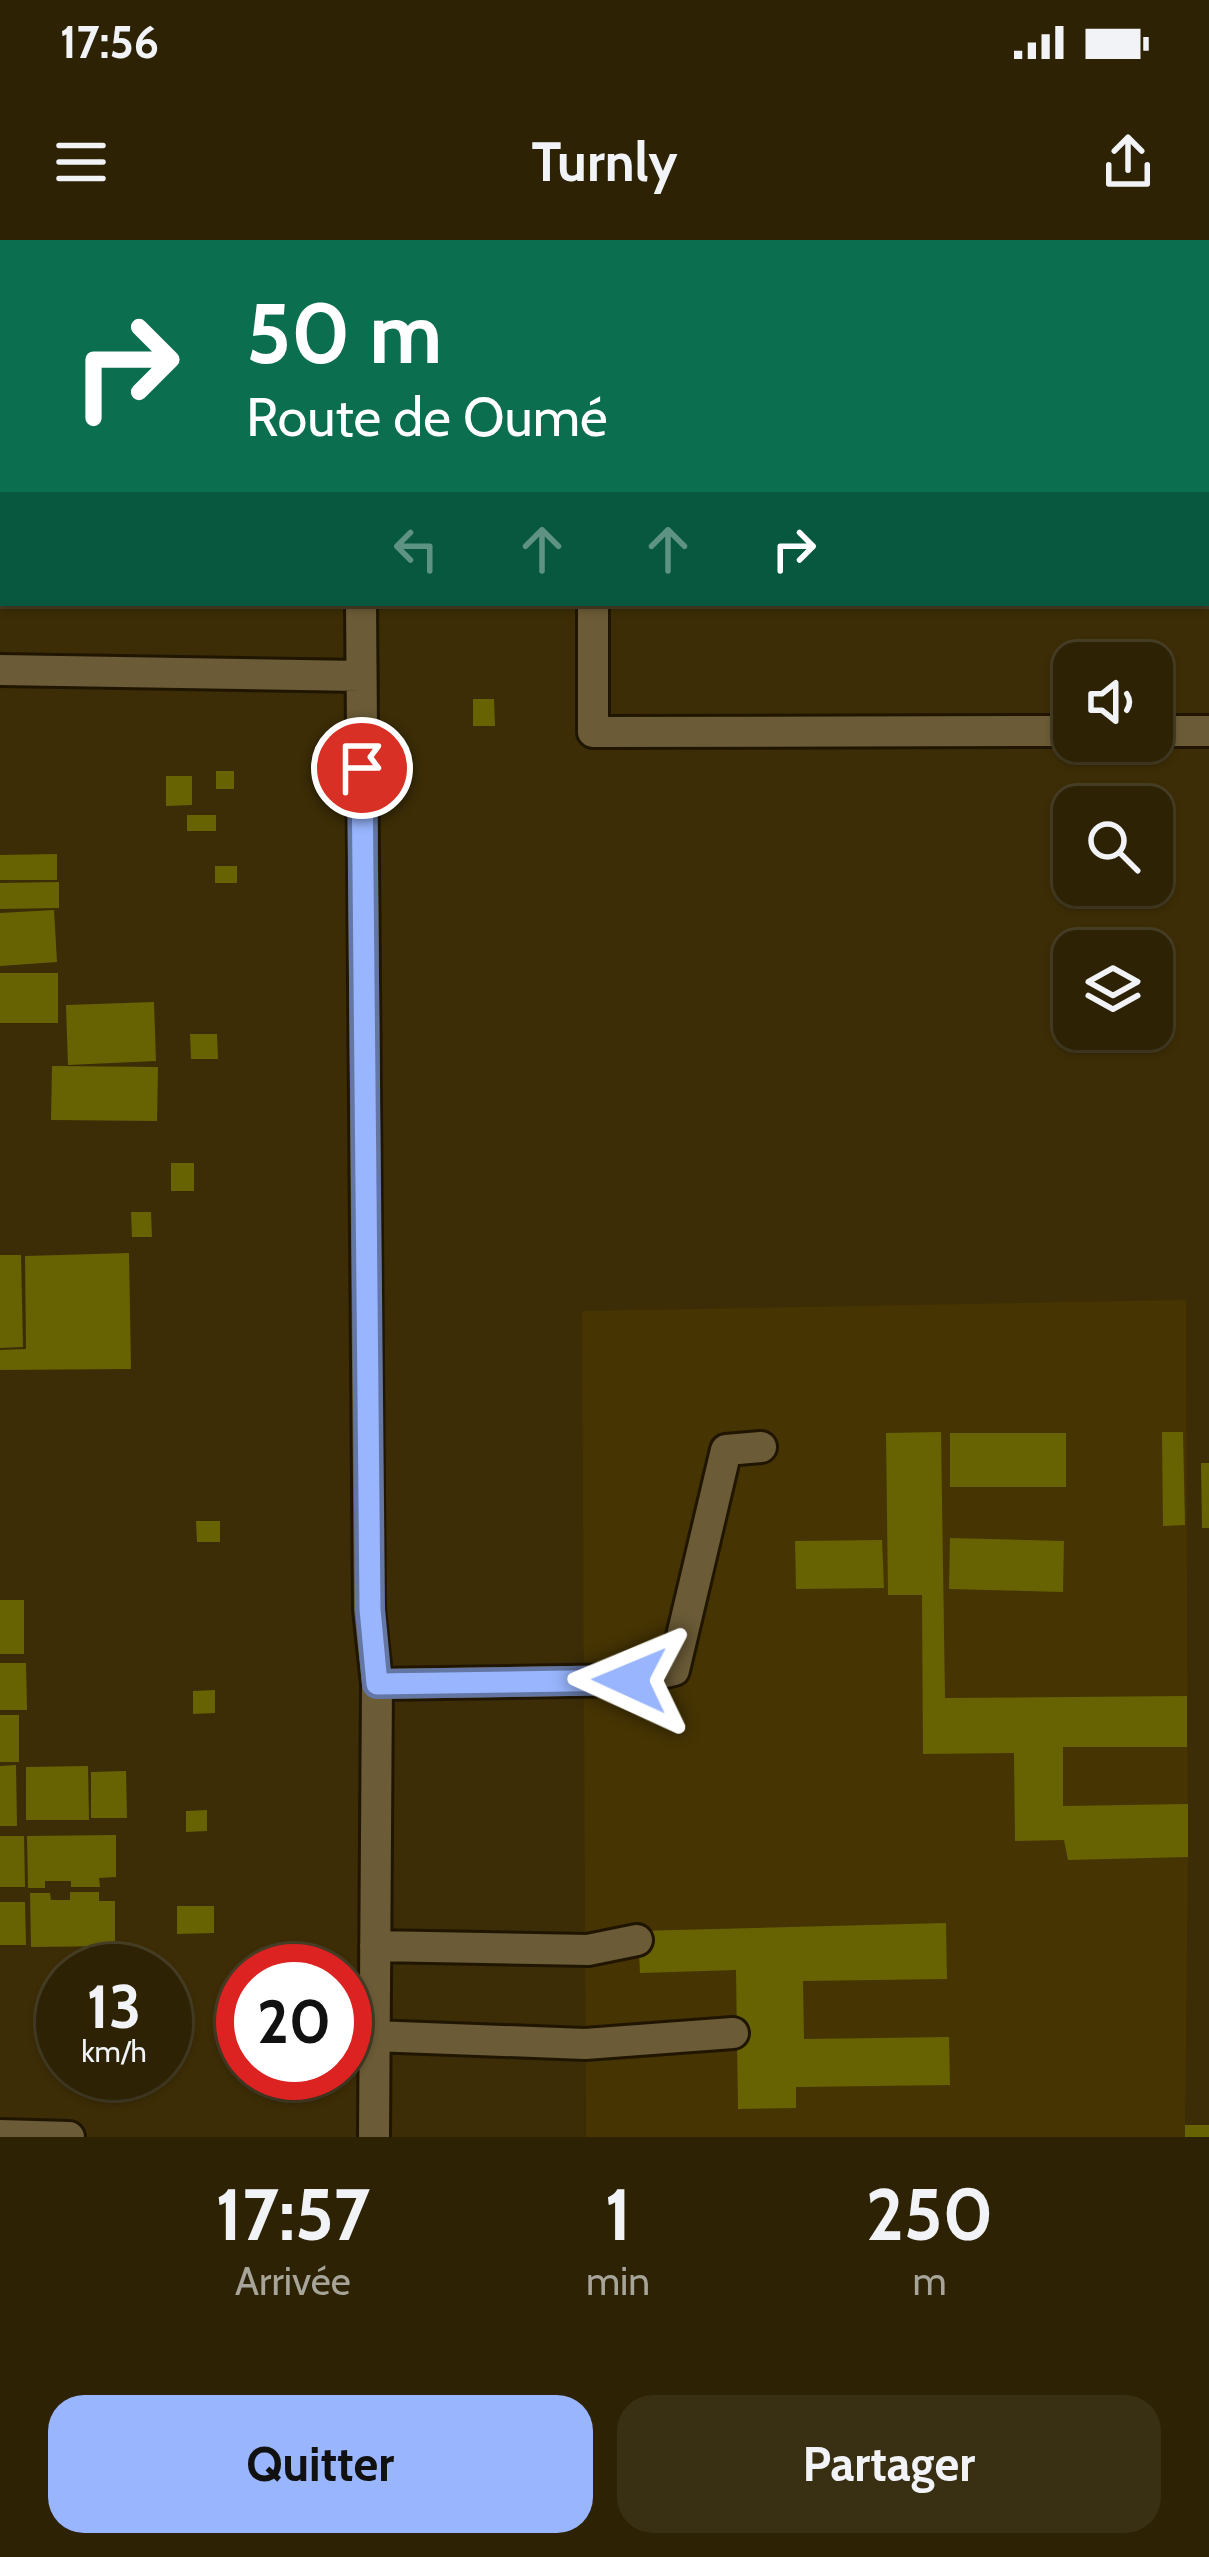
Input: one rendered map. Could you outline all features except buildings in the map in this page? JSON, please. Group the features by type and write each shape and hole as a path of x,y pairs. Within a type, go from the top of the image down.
{"street":[{"path":"361,606 370,1609 377,1684 374,2137"},
{"path":"593,606 593,732 1053,731"},
{"path":"0,670 362,676"},
{"path":"1173,731 1209,731"},
{"path":"377,1684 630,1680 674,1670 726,1450 761,1448"},
{"path":"375,1946 588,1950 638,1940"},
{"path":"373,2036 585,2044 733,2032"},
{"path":"0,2135 69,2137"}],"shaded area":[{"path":"1186,1300 1185,2137 586,2137 582,1311"}],"route":[{"path":"362,768 370,1609 377,1684 630,1680"}]}
